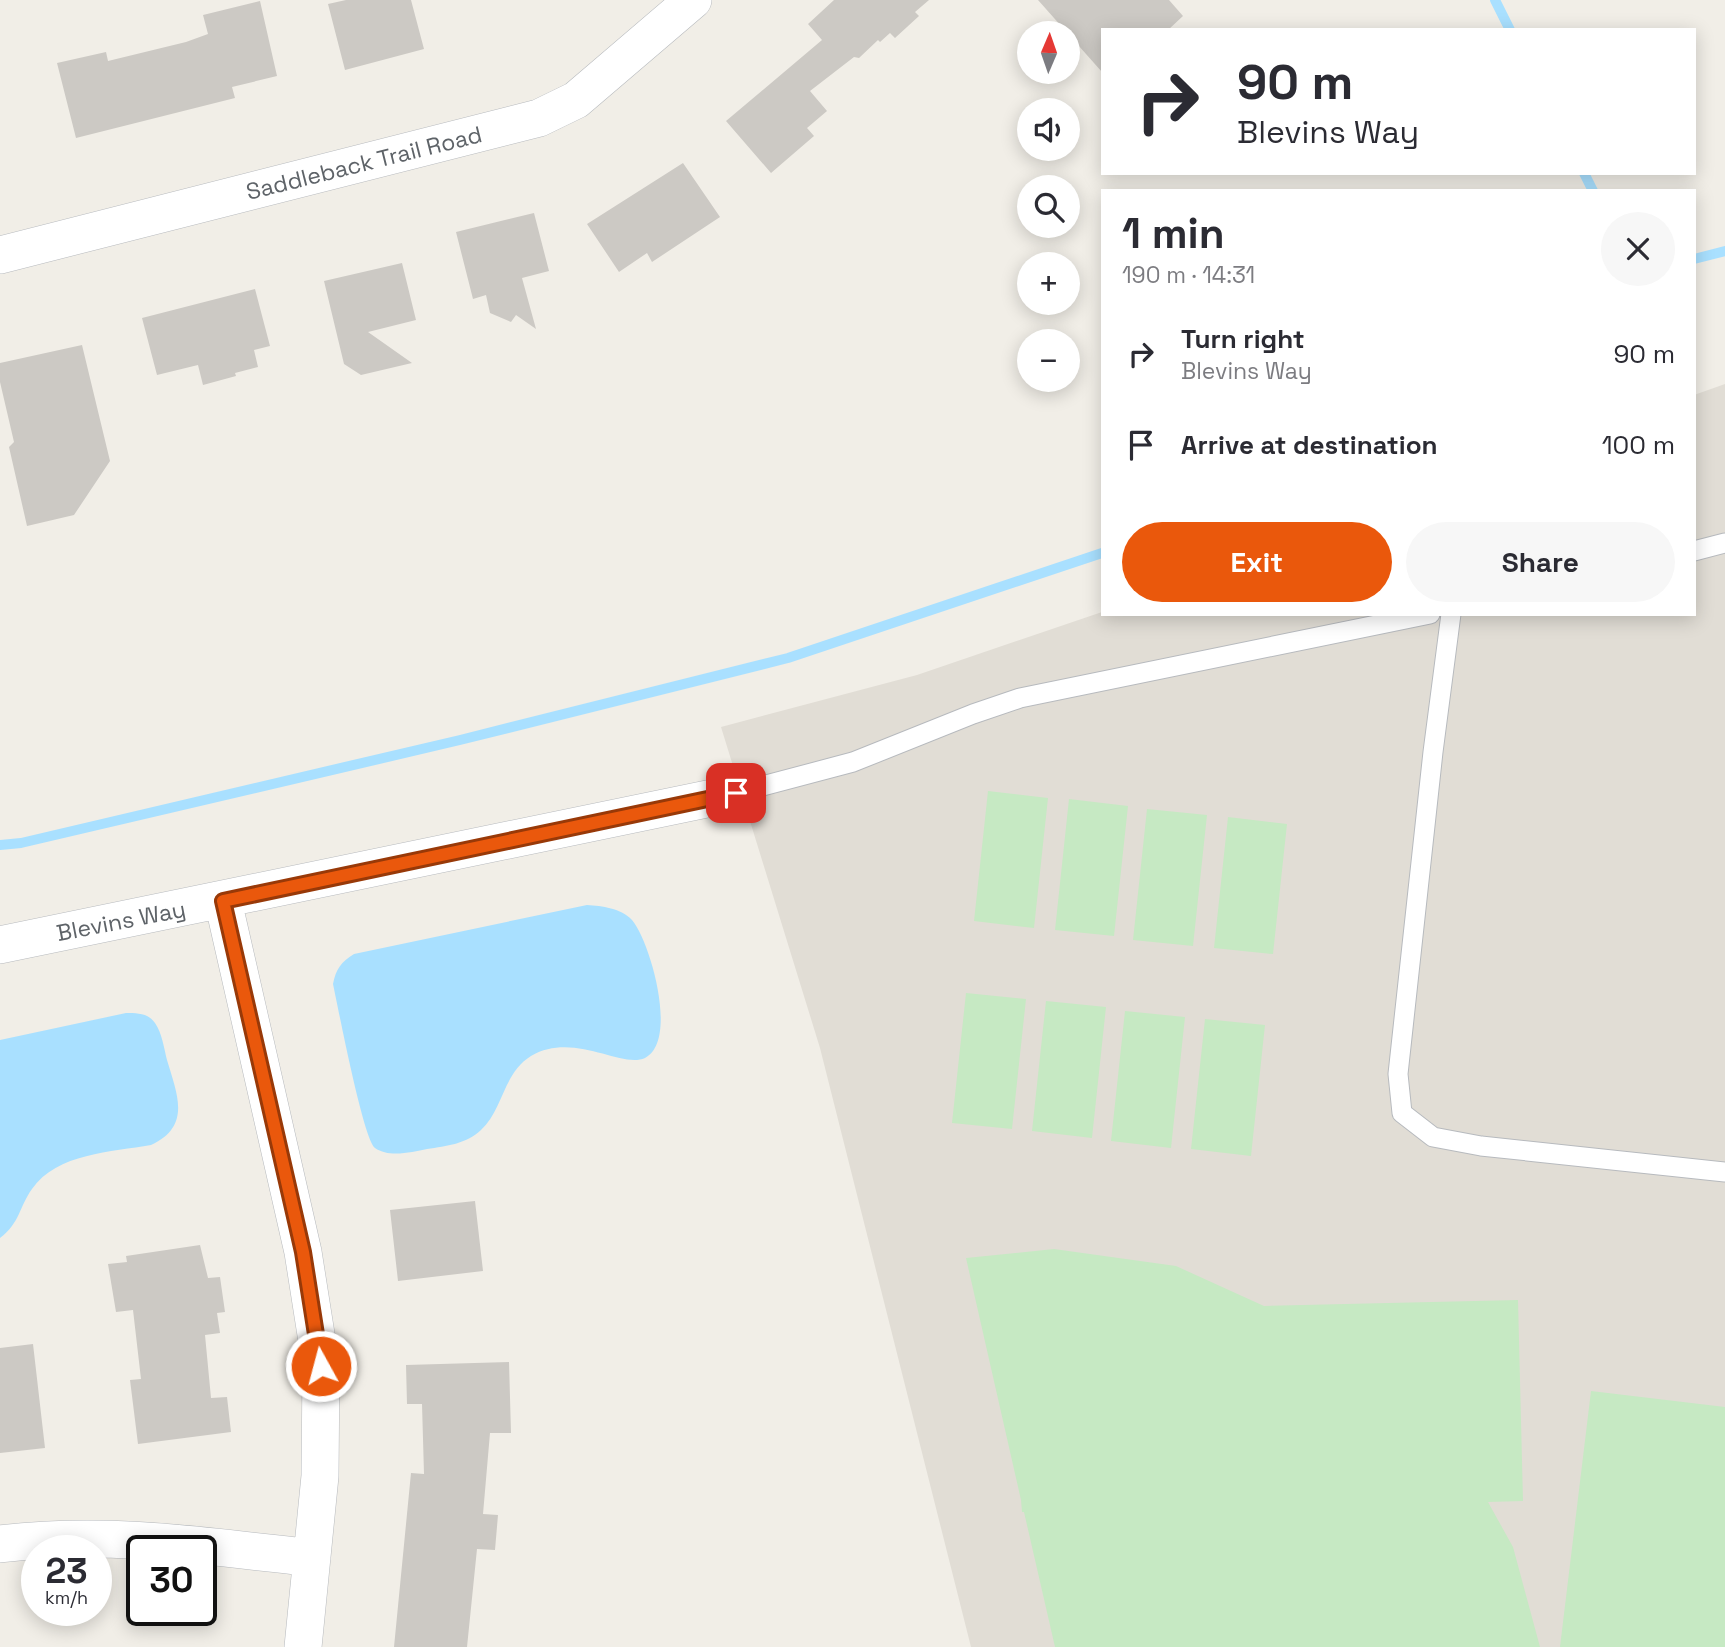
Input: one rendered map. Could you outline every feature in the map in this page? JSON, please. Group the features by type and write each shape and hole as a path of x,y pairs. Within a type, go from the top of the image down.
{"street":[{"name":"Saddleback Trail Road","path":"0,255 540,118 576,100 693,0"},
{"name":"Blevins Way","path":"0,945 736,793"},
{"path":"223,901 314,1306 321,1366 322,1416 303,1647"},
{"path":"0,1544 87,1537 145,1540 312,1558"}],"lane":[{"path":"1696,550 1725,543"},
{"path":"736,793 853,762 1020,698 1420,616"},
{"path":"1451,616 1398,1074 1402,1113 1433,1137 1481,1146 1725,1172"}],"shaded area":[{"path":"1725,384 1725,1647 971,1647 820,1048 721,727 917,675 1101,612 1101,616 1696,616 1696,394"}],"green space":[{"path":"988,791 1048,798 1034,928 974,921"},
{"path":"1069,799 1128,806 1114,936 1055,930"},
{"path":"1147,809 1207,815 1193,946 1133,940"},
{"path":"1228,817 1287,824 1273,954 1214,948"},
{"path":"966,993 1026,999 1012,1129 952,1123"},
{"path":"1046,1001 1106,1007 1092,1138 1032,1131"},
{"path":"1125,1011 1185,1017 1171,1148 1111,1141"},
{"path":"1205,1019 1265,1025 1251,1156 1191,1149"},
{"path":"1054,1249 1176,1266 1264,1306 1518,1300 1523,1501 1488,1502 1513,1547 1540,1647 1055,1647 966,1258"},
{"path":"1591,1391 1725,1407 1725,1647 1560,1647"}],"water":[{"path":"587,905 617,910 632,920 639,931 658,990 660,1032 655,1048 645,1058 635,1060 564,1047 547,1049 531,1056 514,1072 488,1122 469,1138 449,1145 401,1153 387,1153 375,1148 358,1098 333,984 342,963 354,954"},
{"path":"126,1013 146,1015 159,1031 177,1097 177,1119 172,1128 151,1145 86,1156 56,1168 32,1189 15,1221 0,1238 0,1040"}],"building":[{"path":"346,0 411,0 424,49 345,70 328,4"},
{"path":"834,0 929,0 915,12 919,16 895,38 890,33 880,42 878,40 859,58 854,57 810,91 827,111 807,128 814,136 771,173 726,121 822,40 808,24"},
{"path":"1038,0 1169,0 1183,16 1170,28 1101,28 1101,71 1080,47 1080,21 1057,21"},
{"path":"260,1 277,76 232,87 235,98 76,138 57,63 106,52 108,61 186,42 208,34 203,15"},
{"path":"683,163 720,217 652,262 647,253 619,272 587,224"},
{"path":"534,213 549,271 522,278 536,329 516,315 511,322 490,313 486,295 473,299 456,232"},
{"path":"402,263 416,320 368,332 412,363 361,375 344,364 324,281"},
{"path":"255,289 270,346 254,350 258,367 203,385 198,365 157,375 142,318"},
{"path":"82,345 110,461 74,515 27,526 9,447 14,442 0,382 0,363"},
{"path":"475,1201 483,1271 398,1281 390,1210"},
{"path":"200,1245 208,1278 220,1277 225,1312 217,1313 220,1333 205,1335 211,1398 227,1397 231,1432 138,1444 130,1380 141,1379 133,1310 116,1312 108,1264 127,1262 126,1256"},
{"path":"33,1344 45,1448 0,1453 0,1348"},
{"path":"509,1362 511,1433 490,1433 483,1514 498,1515 495,1550 477,1549 467,1647 394,1647 411,1473 424,1474 422,1404 407,1404 406,1365"}],"waterway":[{"path":"1495,0 1509,28"},
{"path":"1585,175 1592,189"},
{"path":"1696,258 1725,251"},
{"path":"0,845 21,843 460,740 788,658 1101,553"}],"route":[{"path":"321,1366 314,1306 303,1252 223,901 736,793"}]}
